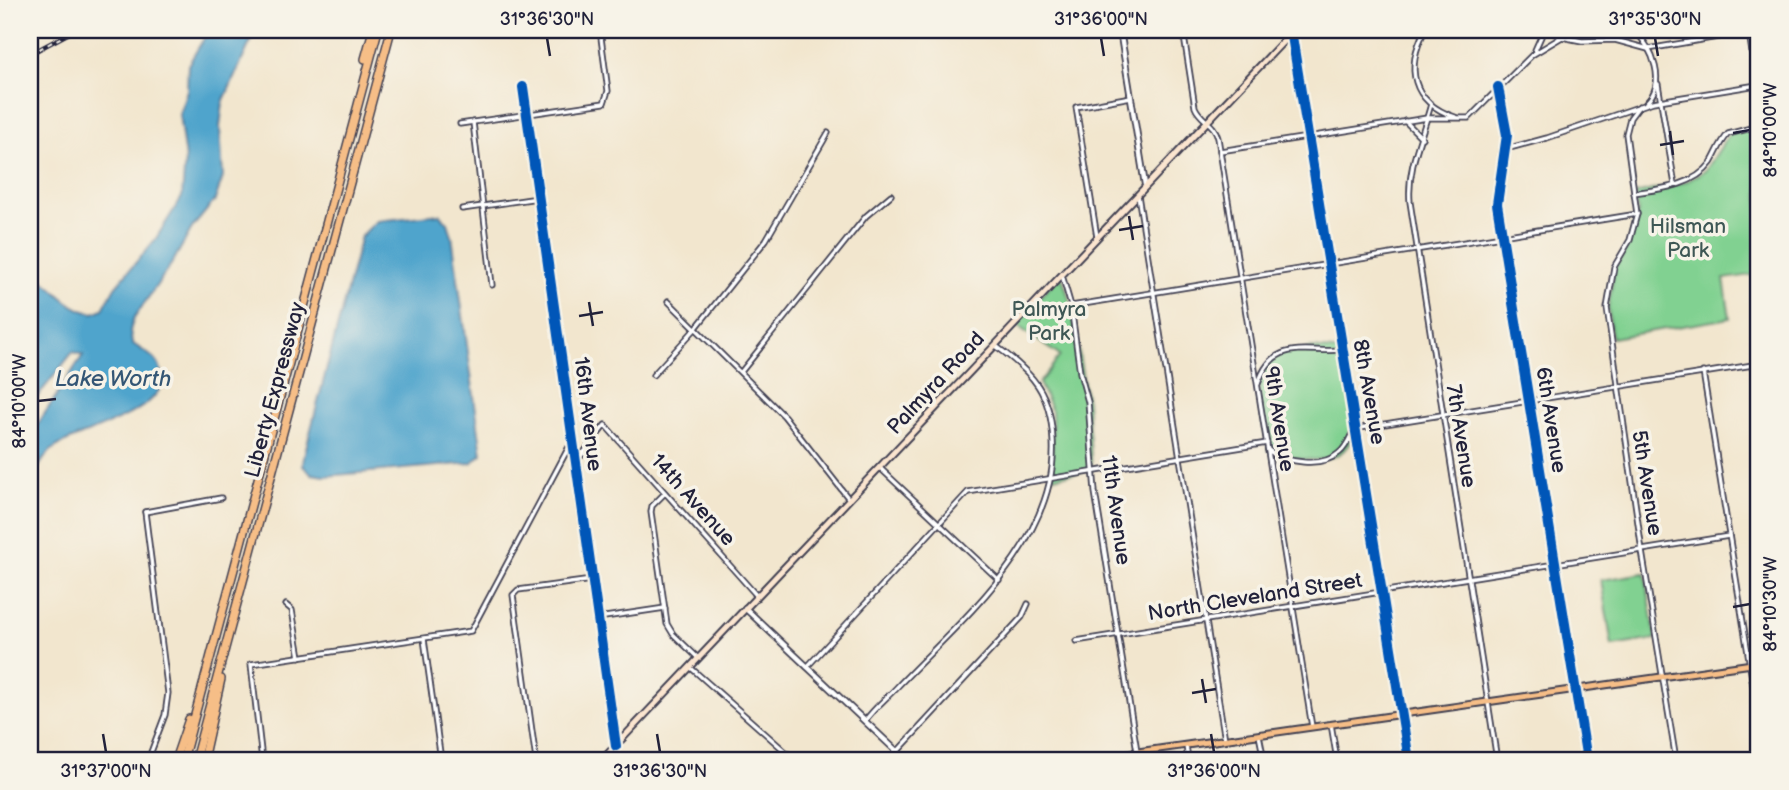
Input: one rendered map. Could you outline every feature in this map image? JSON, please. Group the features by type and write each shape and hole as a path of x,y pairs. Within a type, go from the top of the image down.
{"highway":[{"path":"354,113 373,30"},
{"name":"Liberty Expressway","path":"183,760 378,30"},
{"name":"Liberty Expressway","path":"195,760 391,30"},
{"path":"203,760 239,594"},
{"path":"175,760 206,672"}],"main road":[{"name":"Palmyra Road","path":"603,760 1292,31"},
{"path":"1082,760 1759,663"}],"street":[{"path":"460,124 604,103 608,91 600,30"},
{"path":"1120,30 1145,185"},
{"name":"9th Avenue","path":"1183,30 1194,102 1198,113 1217,132 1312,727"},
{"path":"1425,30 1417,45 1413,67 1420,92 1431,104 1461,119"},
{"path":"1532,54 1544,30"},
{"path":"1550,30 1562,37 1582,41 1615,40 1648,49 1759,30"},
{"path":"1615,40 1636,30 1648,49 1661,100 1675,185"},
{"name":"8th Avenue","path":"1292,31 1409,760"},
{"path":"1749,31 1759,100"},
{"path":"1220,151 1427,118 1461,119 1477,113 1498,87 1532,54 1562,37"},
{"path":"1645,104 1658,85"},
{"path":"1505,149 1547,138 1645,104 1757,85"},
{"name":"16th Avenue","path":"523,87 616,746"},
{"name":"6th Avenue","path":"1498,87 1499,102 1507,127 1497,194 1587,760"},
{"path":"1097,237 1076,107 1131,97"},
{"name":"7th Avenue","path":"1431,104 1422,138 1410,167 1408,182 1415,250 1497,760"},
{"path":"1071,306 1637,214 1626,129 1639,106"},
{"path":"1405,121 1422,138"},
{"path":"473,122 492,285"},
{"path":"1634,193 1675,185 1705,170 1730,133 1759,126"},
{"path":"653,375 696,328 773,230 828,133"},
{"path":"1138,193 1225,740"},
{"path":"741,372 866,216 891,195"},
{"path":"462,209 538,198"},
{"name":"5th Avenue","path":"1637,214 1630,240 1614,267 1607,308 1676,760"},
{"name":"11th Avenue","path":"1062,273 1071,306 1091,420 1093,471 1137,752"},
{"path":"668,301 784,416 849,499"},
{"path":"865,721 999,580 1017,554 1052,478 1052,419 1045,393 994,345"},
{"path":"1257,386 1261,373 1279,354 1311,348 1342,350"},
{"path":"1268,450 1291,460 1327,459 1345,447 1354,429 1759,364"},
{"path":"1703,372 1759,722"},
{"name":"14th Avenue","path":"575,464 606,425 757,596"},
{"path":"262,760 250,666 468,632 478,622 572,442"},
{"path":"807,667 968,492 1267,443"},
{"path":"879,467 999,580"},
{"path":"665,493 652,506 651,512 665,608 673,634 698,658"},
{"path":"148,760 164,715 168,682 143,511 221,498"},
{"name":"North Cleveland Street","path":"1076,641 1729,536"},
{"path":"536,760 513,602 516,592 592,580"},
{"path":"897,752 1022,617 1028,604"},
{"path":"286,605 292,610 300,657"},
{"path":"597,618 665,608"},
{"path":"745,608 906,760"},
{"path":"424,639 441,760"},
{"path":"690,667 796,760"},
{"path":"1331,724 1337,760"},
{"path":"1259,735 1264,760"},
{"path":"1186,745 1188,760"}],"green space":[{"name":"Hilsman Park","path":"1759,126 1759,274 1724,279 1730,318 1612,338 1608,308 1615,267 1627,248 1638,212 1635,194 1686,182 1706,170 1730,133"},
{"name":"Palmyra Park","path":"1061,274 1070,301 1087,403 1092,470 1053,477 1052,411 1039,383 1060,356 1015,324"},
{"path":"1311,348 1342,351 1353,408 1350,441 1343,451 1320,460 1292,457 1268,450 1260,411 1259,385 1269,362 1282,353"},
{"path":"1645,573 1656,639 1612,646 1601,580"}],"water":[{"name":"Lake Worth","path":"209,30 254,30 254,34 223,102 220,127 223,177 215,200 192,228 174,260 133,320 130,331 132,343 158,364 162,383 155,396 142,407 56,447 44,458 30,480 30,436 83,355 73,352 30,406 30,274 47,283 76,307 94,313 103,309 115,287 155,240 182,197 185,159 179,114 187,90 188,65"},
{"path":"440,214 448,223 452,236 482,454 471,463 325,476 312,474 303,466 304,456 361,236 377,221"}],"railway":[{"path":"30,54 75,30"}],"cycle path":[{"path":"1291,30 1409,760"},
{"path":"523,87 616,746"},
{"path":"1498,87 1507,135 1497,204 1587,760"}]}
